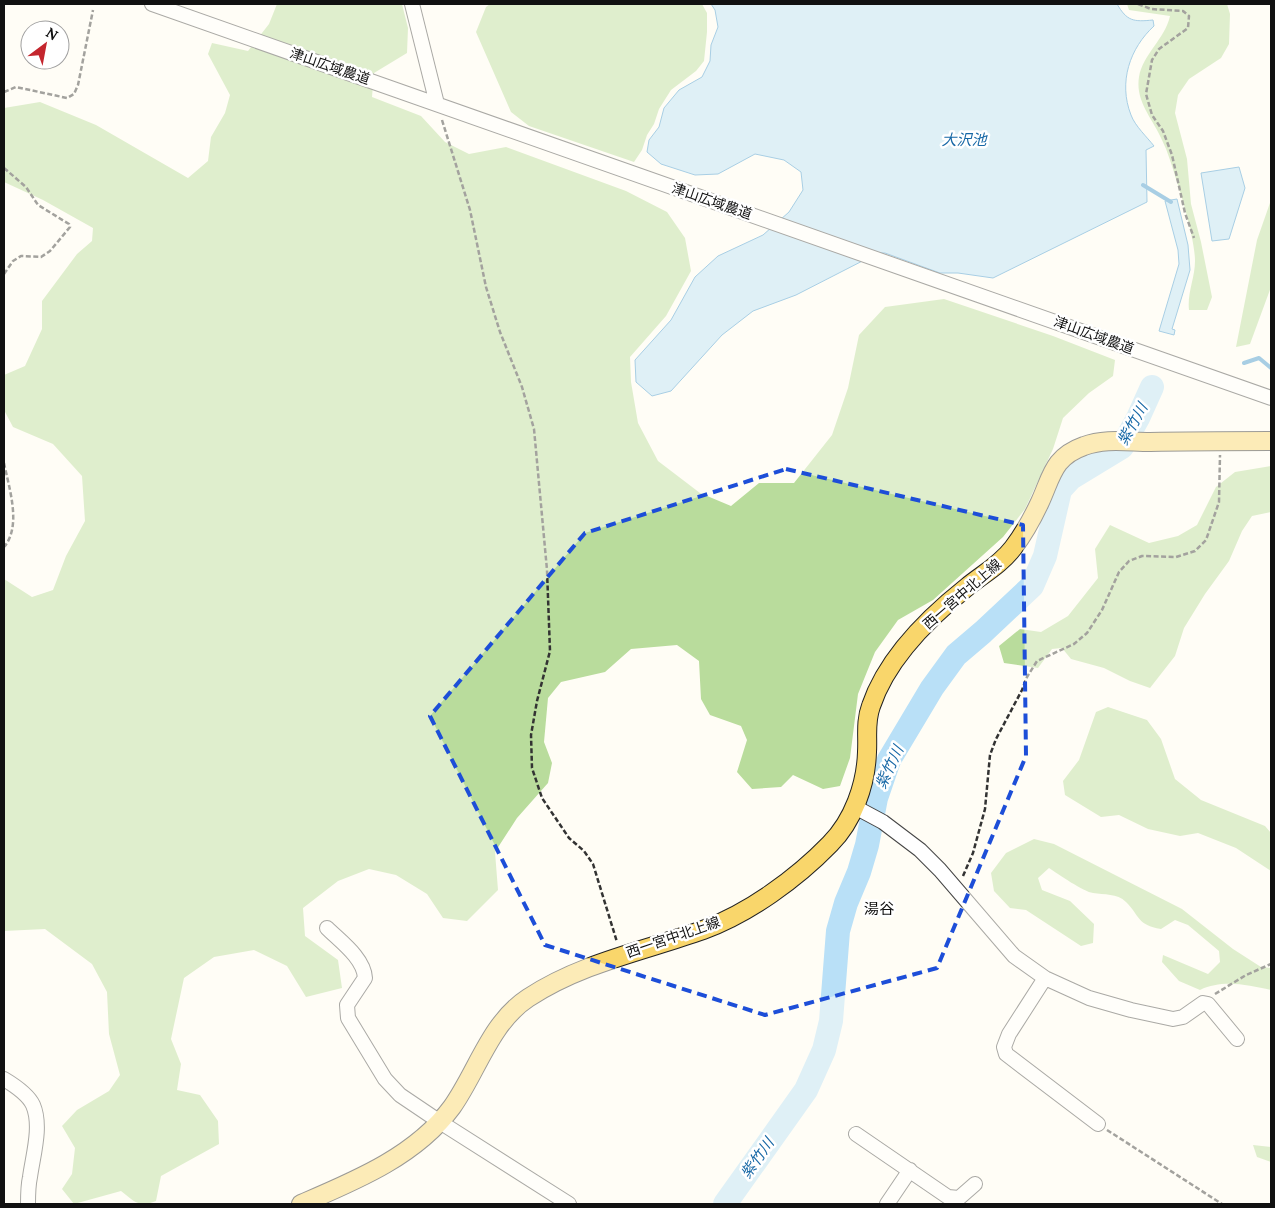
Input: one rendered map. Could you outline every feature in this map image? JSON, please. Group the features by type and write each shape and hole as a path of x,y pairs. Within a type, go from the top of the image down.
{"main road":[{"name":"西一宮中北上線","path":"301,1204 333,1191 397,1157 423,1140 440,1122 461,1093 504,1020 524,1000 555,982 620,955 709,927 737,914 775,891 832,842 861,810 867,751 866,731 870,706 894,661 924,626 967,587 999,564 1011,551 1041,501 1048,478 1062,459 1084,446 1124,441 1271,441"}],"street":[{"name":"津山広域農道","path":"152,4 1271,398"},
{"path":"412,4 437,104"},
{"path":"861,810 883,822 920,850 955,887 1014,956 1046,978 1089,998 1173,1019 1183,1018 1205,1003 1208,1004 1237,1039"},
{"path":"327,928 360,963 365,978 347,1005 348,1018 374,1064 390,1084 400,1095 440,1122 569,1204"},
{"path":"1046,978 1009,1034 1004,1047 1006,1054 1098,1124"},
{"path":"4,1079 32,1102 36,1115 36,1135 29,1180 28,1204"},
{"path":"856,1134 948,1197 959,1198 975,1184"},
{"path":"887,1204 910,1170"}],"path":[{"path":"1138,4 1151,9 1183,11 1189,16 1188,28 1159,49 1152,60 1146,94 1152,115 1163,131 1172,155 1185,213 1194,238"},
{"path":"4,92 16,87 67,98 74,94 78,85 93,10"},
{"path":"437,104 470,210 486,287 500,332 522,387 534,429 547,570 550,651 537,701 531,736 532,768 542,798 569,838 584,850 593,864 620,955"},
{"path":"4,168 26,187 38,205 69,224 70,227 50,251 41,257 21,256 14,261 4,274"},
{"path":"955,887 966,872 985,809 990,755 1027,677 1038,662 1068,647 1086,632 1102,610 1119,572 1129,561 1142,556 1176,557 1195,551 1206,540 1219,502 1219,441"},
{"path":"4,464 12,500 12,531 4,547"},
{"path":"1205,1003 1211,996 1246,975 1271,964"},
{"path":"1098,1124 1222,1204"}],"highlighted area":[{"path":"786,469 1023,525 1026,756 937,968 765,1015 545,945 430,716 585,533"}],"green space":[{"path":"277,4 402,4 408,28 407,53 374,73 372,97 421,116 445,142 469,154 506,147 626,191 667,212 685,238 691,271 666,316 630,357 631,382 638,423 658,461 700,493 731,506 759,483 794,483 832,435 848,388 859,335 885,307 944,299 1053,336 1115,360 1113,376 1089,393 1063,418 1053,449 1025,509 1003,537 933,600 898,620 875,652 858,694 850,758 840,786 823,789 793,775 781,787 752,789 737,772 747,740 741,726 710,715 701,699 699,661 677,645 631,649 605,672 561,682 548,698 544,742 552,763 548,783 517,818 495,852 498,890 467,921 443,918 427,894 396,875 369,869 338,881 303,908 305,936 338,960 342,988 306,997 287,966 254,950 214,957 184,978 171,1039 181,1064 177,1090 200,1095 218,1121 219,1144 161,1176 156,1201 145,1204 137,1203 121,1191 74,1204 62,1189 72,1174 75,1148 62,1126 77,1110 109,1091 120,1075 109,1034 107,992 92,964 45,929 4,931 4,579 32,597 53,590 66,556 85,521 82,476 53,444 13,427 4,410 4,375 25,366 42,329 42,301 77,254 92,241 93,228 43,200 4,182 4,108 40,102 96,125 188,178 208,161 211,137 225,113 230,95 208,54 212,43 248,51 269,24"},
{"path":"490,4 702,4 707,13 704,61 696,71 671,90 659,109 642,150 634,162 529,126 511,112 476,32 486,7"},
{"path":"1127,4 1227,4 1230,14 1229,44 1221,58 1189,79 1178,95 1175,113 1187,159 1191,204 1212,297 1207,310 1189,310 1195,261 1191,232 1168,154 1142,102 1138,86 1141,69 1164,32 1170,16 1129,10"},
{"path":"1271,200 1271,287 1250,344 1236,347 1257,240"},
{"path":"1271,466 1271,512 1252,516 1242,531 1229,561 1205,594 1184,628 1175,656 1150,688 1130,681 1104,668 1071,659 1062,648 1052,649 1038,668 1004,663 999,646 1020,629 1041,632 1068,616 1098,578 1095,549 1110,525 1149,543 1178,536 1197,525 1216,487 1235,472"},
{"path":"1108,707 1147,720 1161,739 1175,779 1201,800 1265,826 1271,833 1271,871 1236,848 1198,833 1180,836 1148,829 1119,815 1101,817 1065,795 1063,781 1079,760 1096,712"},
{"path":"1034,839 1054,844 1182,909 1233,949 1261,967 1271,968 1271,990 1226,984 1200,990 1179,981 1162,962 1163,955 1208,974 1220,962 1219,951 1188,925 1175,920 1161,929 1147,925 1122,899 1084,890 1049,868 1038,878 1042,890 1070,901 1094,924 1093,943 1081,946 1026,910 1010,908 994,891 991,873 1006,853"},
{"path":"1253,1145 1271,1147 1271,1162 1257,1157"}],"water":[{"name":"大沢池","path":"711,4 1117,4 1124,14 1131,19 1140,21 1153,20 1154,26 1138,45 1126,78 1127,103 1131,115 1138,127 1154,146 1146,150 1147,202 993,278 958,273 940,273 885,253 878,253 796,295 753,311 722,335 671,391 652,396 636,382 635,360 671,320 695,277 718,256 763,235 789,212 803,190 801,172 784,160 755,154 718,174 695,175 661,164 647,152 649,140 659,127 664,108 679,90 702,77 710,61 711,45 718,27 715,10"},
{"path":"1239,167 1245,188 1229,239 1212,241 1201,173"},
{"path":"1177,199 1188,245 1190,270 1172,329 1175,330 1174,335 1159,331 1179,264 1178,250 1165,201"}],"waterway":[{"path":"1143,185 1171,202"},
{"path":"1244,363 1259,358 1271,368"},
{"name":"紫竹川","path":"725,1204 806,1090 824,1050 831,1021 838,931 846,903 859,872 867,845 876,798 889,760 932,688 956,655 1032,586 1045,556 1060,490 1071,478 1122,447 1152,387"}],"district":[{"name":"湯谷","path":"879,908"}]}
